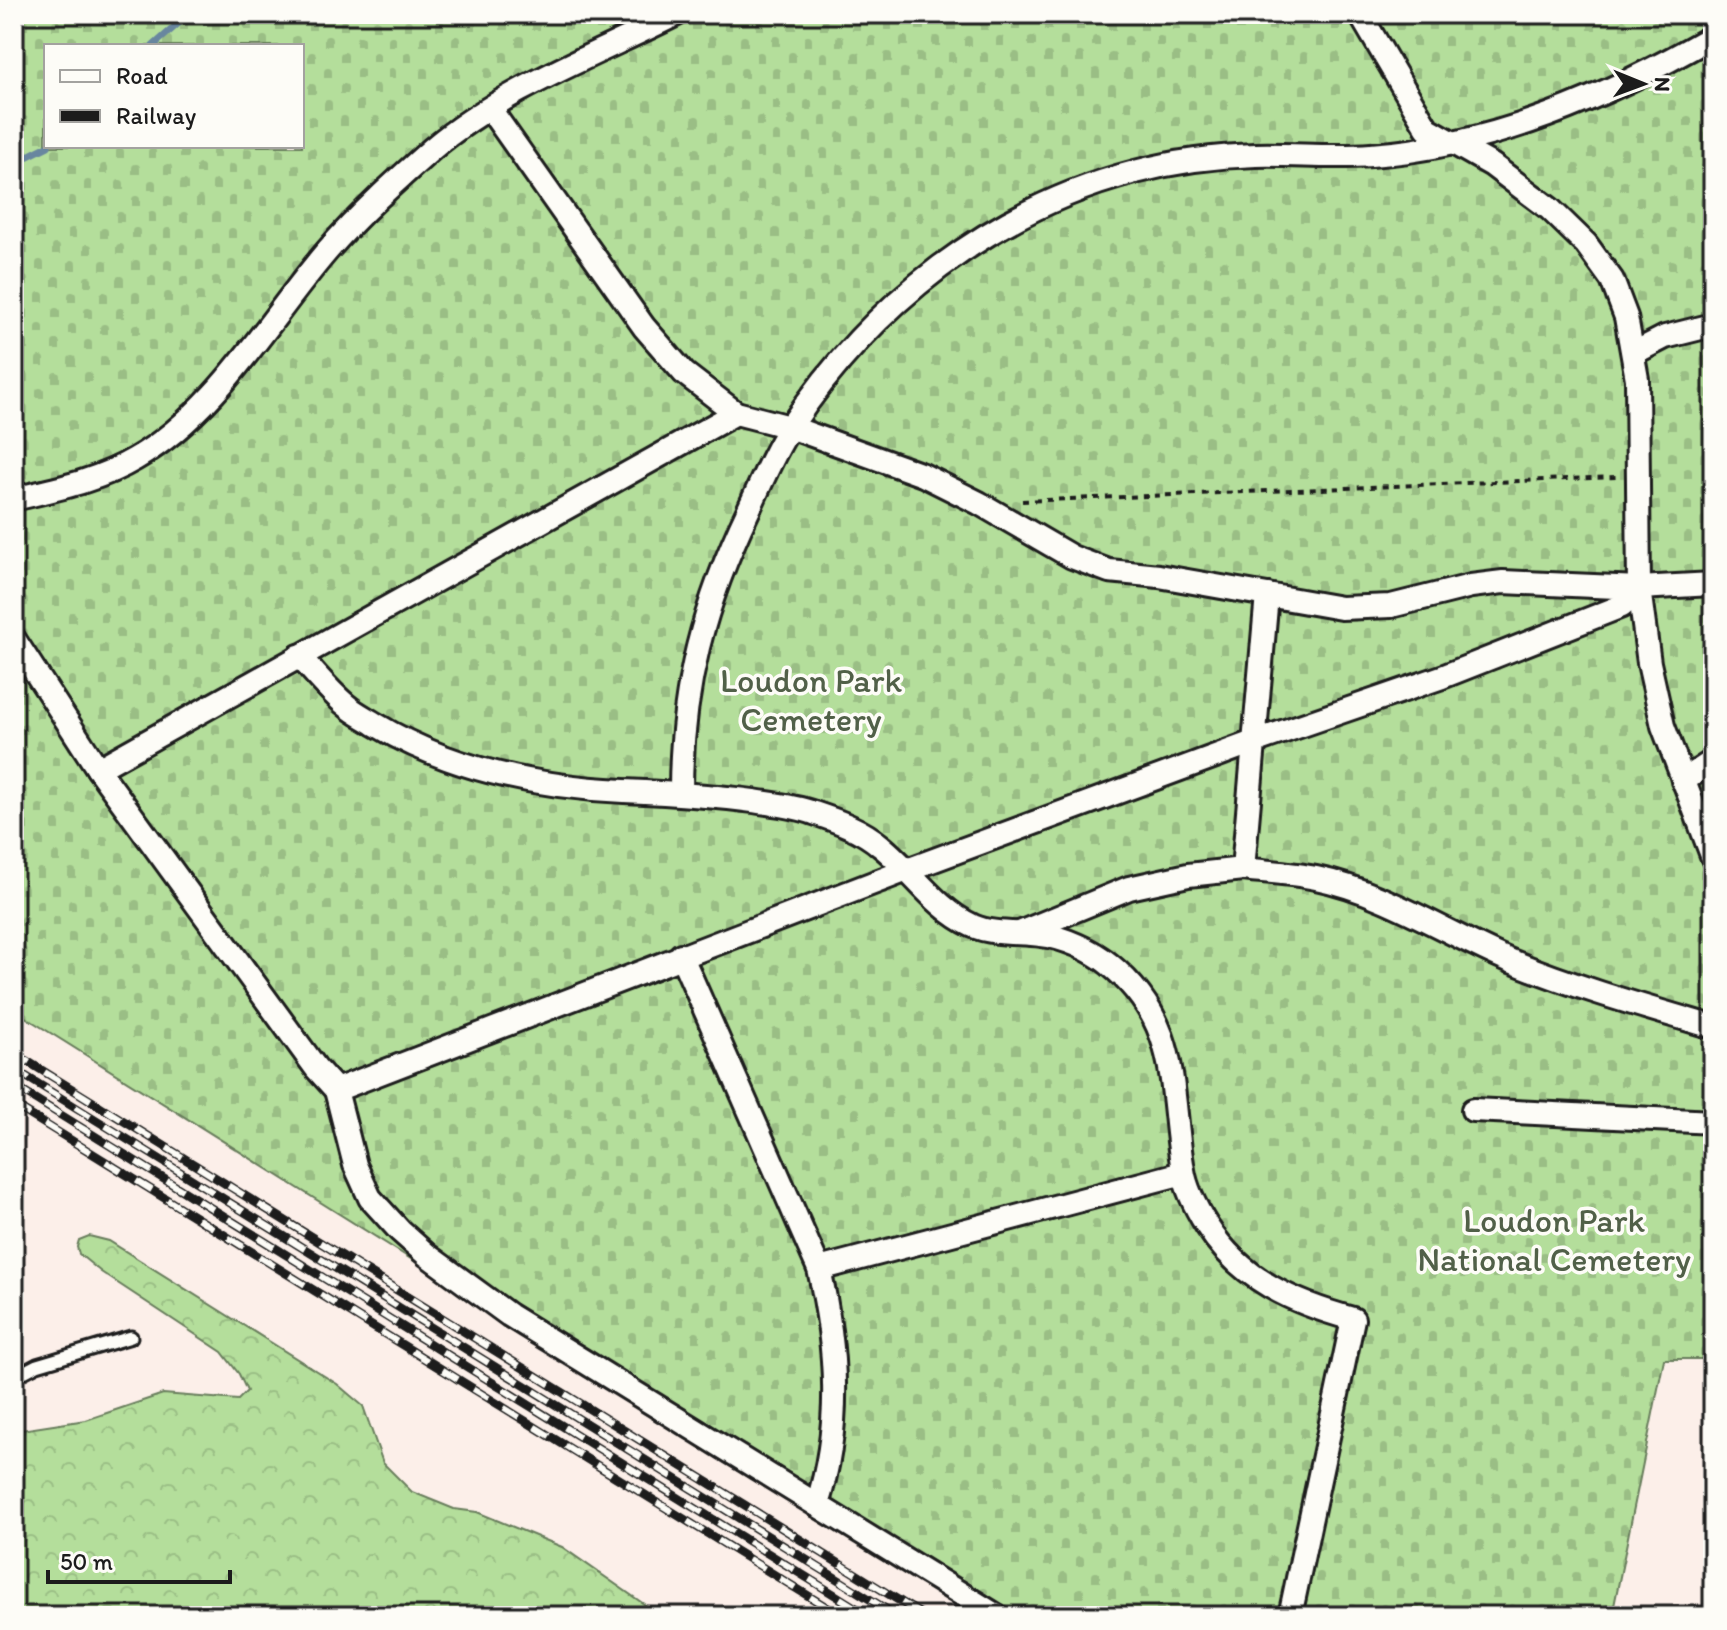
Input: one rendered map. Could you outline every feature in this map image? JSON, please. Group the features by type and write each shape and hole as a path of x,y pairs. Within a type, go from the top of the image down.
{"street":[{"path":"14,499 84,482 134,460 174,433 206,401 261,336 327,251 436,146 490,109 553,72 677,14"},
{"path":"1360,14 1427,128 1492,165 1550,209 1586,244 1612,280 1626,317 1637,379 1639,588 1649,663 1663,726 1713,858"},
{"path":"681,792 681,742 700,630 735,538 790,427 865,331 968,244 1021,214 1137,171 1253,155 1365,156 1453,145 1507,131 1641,76 1713,36"},
{"path":"490,109 644,327 684,373 736,413 790,427 923,475 979,503 1072,557 1109,571 1159,576 1341,608 1391,606 1471,586 1503,582 1639,588 1713,584"},
{"path":"1634,353 1665,337 1713,325"},
{"path":"98,769 736,413"},
{"path":"336,1090 907,870 1256,741 1442,677 1622,606 1639,588"},
{"path":"1243,869 1267,595"},
{"path":"14,639 98,769 316,1068 336,1090 355,1165 370,1198 400,1231 427,1255 509,1315 997,1616"},
{"path":"299,656 346,706 402,740 453,761 515,778 580,788 681,792 810,811 857,829 881,845 960,920 980,929 1043,935 1083,949 1106,961 1128,981 1159,1029 1169,1056 1183,1173 1199,1214 1218,1244 1240,1267 1265,1286 1290,1298 1353,1319 1290,1616"},
{"path":"1683,781 1713,761"},
{"path":"1017,934 1129,888 1188,875 1243,869 1317,878 1353,890 1576,986 1713,1027"},
{"path":"681,955 819,1269 828,1312 833,1435 829,1469 817,1505"},
{"path":"1473,1110 1713,1122"},
{"path":"819,1269 1183,1173"}],"lane":[{"path":"14,1377 37,1365 131,1337"}],"path":[{"path":"979,503 1638,476"}],"green space":[{"name":"Loudon Park Cemetery","path":"14,14 1713,14 1713,1359 1664,1359 1612,1616 980,1616 14,1010"},
{"path":"89,1236 109,1241 337,1384 363,1406 383,1463 412,1492 454,1509 477,1512 562,1547 661,1616 14,1616 14,1431 86,1420 163,1394 238,1400 247,1391 239,1374 222,1352 101,1272 79,1254 79,1240"}],"waterway":[{"path":"155,44 189,14"},
{"path":"14,163 44,148"}],"railway":[{"path":"14,1053 924,1616"},
{"path":"14,1069 897,1616"},
{"path":"14,1086 869,1616"},
{"path":"14,1105 841,1616"}],"park label":[{"name":"Loudon Park National Cemetery","path":"1554,1240"}]}
